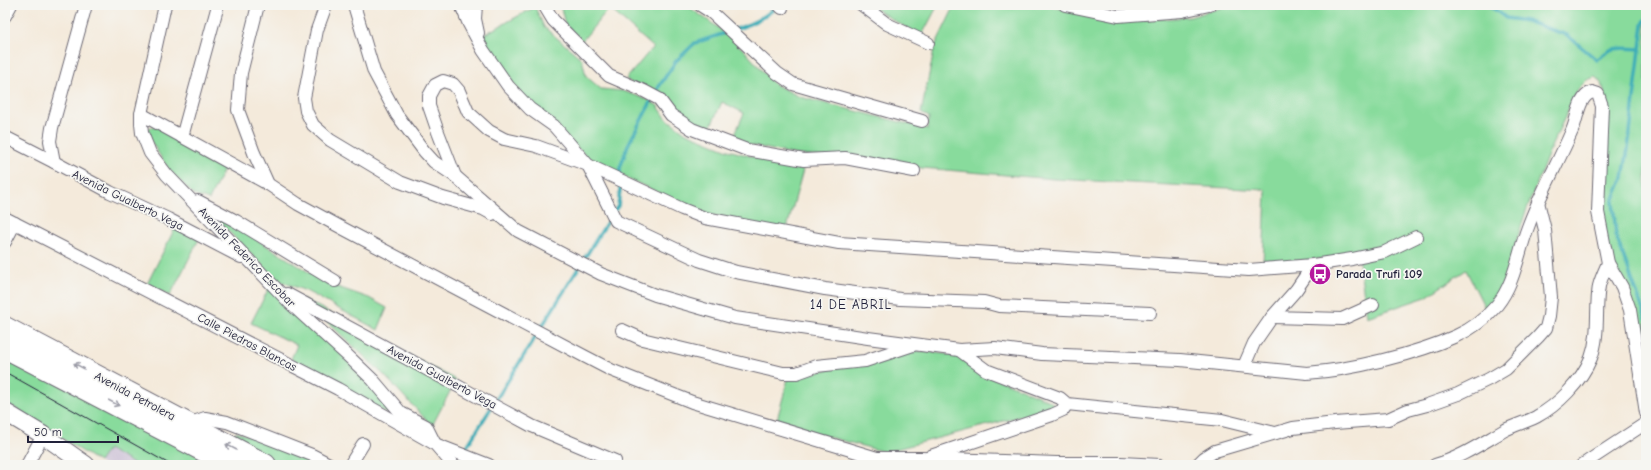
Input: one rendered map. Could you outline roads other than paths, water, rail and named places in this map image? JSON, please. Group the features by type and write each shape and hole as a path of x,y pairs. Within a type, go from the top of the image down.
{"highway":[{"name":"Avenida Petrolera","path":"5,328 265,465"},
{"name":"Avenida Petrolera","path":"5,347 232,465"}],"street":[{"path":"5,16 11,5"},
{"path":"54,162 50,141 52,128 86,5"},
{"name":"Avenida Federico Escobar","path":"165,5 141,114 142,133 150,153 167,175 190,197 290,303 363,370 401,413 426,426 435,444 453,465"},
{"path":"182,137 218,5"},
{"path":"258,5 241,73 238,110 251,146 268,184"},
{"path":"326,5 317,30 304,98 306,111 313,125 330,140 400,182 443,198 483,209 506,222"},
{"path":"354,5 374,72 397,115 409,133 434,162 455,176 518,231 565,257 601,274 655,295 735,318 959,350 995,348 1042,354 1180,360 1300,372 1322,372 1404,354 1456,336 1473,327 1488,315 1498,304 1507,288 1538,202 1576,124 1582,101 1586,94 1592,92 1598,94 1602,106 1598,212 1608,263 1622,287 1630,310 1646,413"},
{"path":"462,5 469,24 483,50 508,86 530,109 554,126 588,165 616,221 699,260 736,272 825,289 900,299 984,302 999,306 1150,313"},
{"path":"476,5 475,19 483,50"},
{"path":"544,5 553,20 609,76 644,90 659,99 671,115 692,129 747,150 804,160 845,158 914,172"},
{"path":"556,5 557,15 566,33"},
{"path":"700,5 713,9 777,73 793,84 922,121"},
{"path":"862,5 887,24 928,43"},
{"path":"1065,5 1118,16 1182,11 1209,5"},
{"path":"455,176 429,106 429,96 435,85 443,81 453,84 459,90 468,112 489,130 504,138 536,146 588,165 682,209 705,218 839,243 1249,270 1313,265 1352,259 1385,252 1416,237"},
{"path":"141,114 268,184 298,204 344,230 611,370 692,402 877,458 1160,465"},
{"name":"Avenida Gualberto Vega","path":"5,137 110,192 168,219 251,262"},
{"path":"190,197 236,221 335,281"},
{"path":"1200,464 1204,458 1215,451 1293,428 1388,418 1458,394 1506,369 1538,338 1546,328 1549,316 1551,297 1545,230 1538,202"},
{"path":"5,242 10,220"},
{"name":"Calle Piedras Blancas","path":"10,220 338,390 435,444 489,465"},
{"path":"1435,465 1469,452 1507,429 1536,416 1558,401 1571,388 1584,372 1591,358 1598,322 1599,285 1608,263"},
{"path":"1244,366 1254,343 1272,317 1296,290 1313,265"},
{"name":"Avenida Gualberto Vega","path":"273,284 358,333 532,426 615,461"},
{"path":"1272,317 1342,319 1373,305"},
{"path":"622,330 642,339 783,373 798,373 816,366 865,361 916,344"},
{"path":"959,350 986,370 1060,398 1067,404 1222,420 1277,433"},
{"path":"922,458 960,447 1063,410 1067,404"},
{"path":"5,412 43,435 86,465"},
{"path":"187,424 205,418 227,422 312,455 331,465"},
{"path":"1582,465 1646,423"},
{"path":"27,465 43,435"},
{"path":"350,465 363,444"}],"waterway":[{"path":"1489,5 1506,18 1526,21 1567,35 1597,60 1607,52 1616,48 1640,49"},
{"path":"734,30 746,26 768,14 777,6"},
{"path":"1646,19 1643,24 1628,149 1623,178 1613,201 1616,236 1646,318"},
{"path":"615,210 618,206 620,190 620,168 628,145 660,85 676,61 695,43 728,32"},
{"path":"466,448 611,216"}],"tram line":[{"path":"5,372 171,465"}],"place":[{"name":"Parada Trufi 109","path":"1320,274"}],"district":[{"name":"14 DE ABRIL","path":"851,304"}]}
